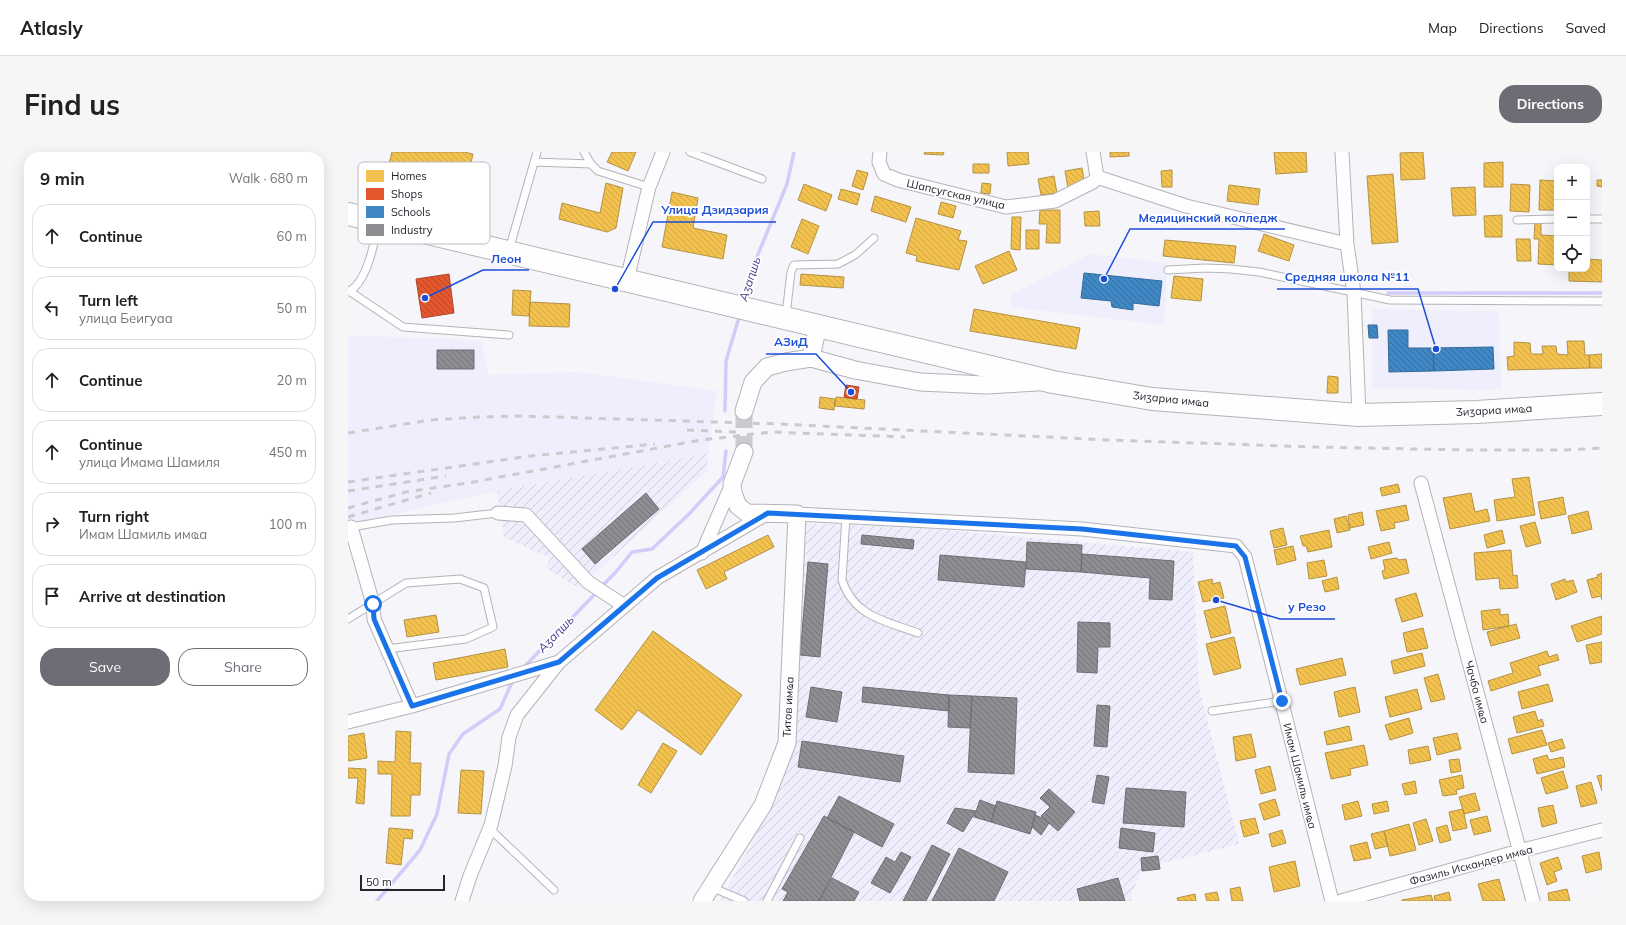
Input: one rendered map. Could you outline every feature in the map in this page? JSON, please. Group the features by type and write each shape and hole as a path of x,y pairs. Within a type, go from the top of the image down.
{"highway":[{"name":"Ӡиӡариа имҩа","path":"348,214 358,216"},
{"name":"Ӡиӡариа имҩа","path":"476,244 1053,382 1152,399 1358,415 1477,412 1602,404"}],"street":[{"path":"627,280 649,187 663,152"},
{"name":"Шапсугская улица","path":"880,152 879,162 884,174 898,180 1006,207 1055,201 1093,182 1097,176"},
{"path":"1094,152 1097,176 1186,206 1348,244"},
{"path":"1342,152 1348,244 1354,293 1358,415"},
{"path":"811,358 818,325"},
{"path":"744,411 753,382 767,367 811,358 855,370 920,382 986,385 1053,382"},
{"path":"702,553 732,484 744,452"},
{"name":"Чачба имҩа","path":"1421,483 1533,901"},
{"path":"732,484 733,494 738,506 747,513 846,516"},
{"path":"498,513 526,515 588,582 618,602"},
{"path":"462,901 489,828 505,766 509,737 517,715 559,662 618,602 768,513"},
{"name":"Титов имҩа","path":"702,901 763,805 787,743 797,514"},
{"name":"Имам Шамиль имҩа","path":"846,516 1082,529 1236,546 1245,557 1332,901"},
{"path":"351,527 373,604 374,619 412,706"},
{"path":"348,722 412,706 559,662"},
{"name":"Фазиль Искандер имҩа","path":"1341,901 1519,851 1602,830"}],"lane":[{"path":"508,252 537,152"},
{"path":"584,152 591,164 598,170 649,187"},
{"path":"690,152 762,179"},
{"path":"534,162 591,164"},
{"path":"1590,219 1602,219"},
{"path":"1517,220 1554,220"},
{"path":"786,318 791,272 794,265 838,264 855,254 874,238"},
{"path":"373,244 367,266 355,288 348,292 403,327 509,335"},
{"path":"1168,270 1205,268 1259,272 1390,300 1602,301"},
{"path":"351,527 392,520 454,518 498,513"},
{"path":"846,516 842,580 848,595 866,614 918,633"},
{"path":"348,619 406,583 460,579 484,588 493,626 466,639 387,649"},
{"path":"1212,711 1282,701"},
{"path":"489,828 554,890"},
{"path":"767,901 800,838"},
{"path":"711,886 744,901"}],"shaded area":[{"path":"1090,254 1168,263 1164,325 1011,307 1010,295"},
{"path":"1372,309 1499,311 1501,390 1372,388"},
{"path":"348,336 436,338 482,341 488,375 577,372 717,391 708,454 497,491 348,524"},
{"path":"708,454 707,471 579,588 545,568 550,558 504,537 497,491"},
{"path":"802,523 934,529 1193,552 1199,687 1239,844 1143,868 1132,893 1131,901 720,901 774,802 796,743"}],"building: Homes":[{"path":"392,152 464,152 473,154 471,162 389,162"},
{"path":"612,152 636,152 628,171 607,162"},
{"path":"925,152 944,152 943,155 924,154"},
{"path":"1007,152 1028,152 1029,164 1008,166"},
{"path":"1110,152 1129,152 1129,156 1110,157"},
{"path":"1274,152 1306,152 1307,172 1276,174"},
{"path":"1423,152 1425,179 1401,180 1400,153"},
{"path":"1503,162 1503,187 1484,187 1484,163"},
{"path":"973,164 989,164 989,173 973,173"},
{"path":"1082,168 1085,185 1068,188 1065,171"},
{"path":"857,170 868,173 863,190 852,186"},
{"path":"1172,170 1172,187 1162,187 1161,171"},
{"path":"1393,174 1398,242 1372,244 1367,176"},
{"path":"1054,176 1057,193 1041,195 1038,179"},
{"path":"1540,180 1554,181 1554,210 1539,210"},
{"path":"1597,180 1602,180 1602,187 1597,186"},
{"path":"606,183 623,188 616,228 607,232 559,219 562,203 600,213"},
{"path":"982,183 991,184 990,194 981,193"},
{"path":"804,184 832,195 826,211 798,200"},
{"path":"1511,184 1530,185 1529,212 1510,211"},
{"path":"1229,185 1260,189 1258,205 1227,201"},
{"path":"1475,187 1476,215 1453,216 1451,188"},
{"path":"841,189 860,194 857,205 838,199"},
{"path":"672,192 698,198 693,228 727,235 723,259 662,247"},
{"path":"875,196 911,207 906,222 871,211"},
{"path":"941,202 956,206 953,218 938,214"},
{"path":"1040,210 1060,210 1060,243 1046,243 1047,224 1039,224"},
{"path":"1099,211 1100,226 1085,226 1084,212"},
{"path":"1502,215 1502,237 1485,237 1484,216"},
{"path":"1012,217 1021,217 1020,250 1011,249"},
{"path":"916,218 961,231 958,240 967,241 959,270 916,261 917,256 906,253"},
{"path":"802,219 819,226 808,254 791,247"},
{"path":"1535,222 1541,223 1541,235 1554,236 1554,265 1538,264 1539,239 1534,239"},
{"path":"1026,230 1039,230 1039,249 1026,249"},
{"path":"1264,234 1294,245 1289,261 1258,251"},
{"path":"1516,239 1530,239 1531,261 1517,261"},
{"path":"1165,240 1236,246 1234,263 1163,256"},
{"path":"1009,251 1017,270 983,284 975,266"},
{"path":"1590,259 1602,260 1602,282 1569,281 1569,272 1590,272"},
{"path":"801,274 844,277 843,288 800,285"},
{"path":"1174,276 1203,279 1201,301 1171,298"},
{"path":"513,290 531,291 529,316 512,315"},
{"path":"530,302 570,304 569,327 529,326"},
{"path":"974,309 1080,328 1076,349 970,331"},
{"path":"1567,341 1584,341 1585,355 1589,355 1590,368 1508,370 1507,357 1514,356 1514,342 1530,343 1531,354 1543,354 1542,346 1556,346 1557,354 1568,355"},
{"path":"1602,354 1602,368 1590,368 1589,355"},
{"path":"1328,376 1338,377 1338,393 1327,393"},
{"path":"820,397 835,399 834,410 819,408"},
{"path":"836,397 865,400 864,409 835,406"},
{"path":"1529,477 1535,515 1497,521 1494,500 1515,497 1512,479"},
{"path":"1398,484 1400,492 1382,496 1380,488"},
{"path":"1471,493 1475,512 1487,509 1490,521 1450,529 1443,498"},
{"path":"1563,497 1566,514 1541,519 1538,502"},
{"path":"1406,505 1409,520 1394,523 1395,528 1381,531 1376,511"},
{"path":"1588,511 1592,529 1572,534 1568,516"},
{"path":"1362,512 1364,525 1350,528 1348,515"},
{"path":"1346,516 1350,530 1337,533 1334,519"},
{"path":"1535,522 1541,543 1526,547 1520,526"},
{"path":"1283,528 1287,545 1274,548 1270,531"},
{"path":"1329,530 1332,547 1308,552 1306,546 1303,546 1300,536"},
{"path":"1502,530 1505,543 1487,548 1484,535"},
{"path":"768,535 774,547 724,572 727,579 706,589 697,570"},
{"path":"1389,542 1392,553 1371,559 1368,547"},
{"path":"1293,546 1296,560 1277,565 1274,550"},
{"path":"1511,550 1513,576 1517,575 1518,588 1500,589 1499,578 1476,580 1474,553"},
{"path":"1397,558 1398,560 1406,559 1409,573 1384,579 1382,571 1385,570 1383,560"},
{"path":"1324,560 1327,576 1309,579 1307,563"},
{"path":"1602,573 1602,600 1601,596 1592,598 1587,580 1598,577 1597,575"},
{"path":"1337,577 1339,589 1325,592 1322,581"},
{"path":"1212,579 1213,584 1220,582 1224,598 1203,602 1198,582"},
{"path":"1565,579 1566,582 1573,580 1577,592 1556,600 1551,584"},
{"path":"1416,593 1423,616 1402,622 1395,599"},
{"path":"1225,606 1231,633 1211,638 1204,611"},
{"path":"1500,609 1500,615 1508,614 1509,626 1483,630 1481,611"},
{"path":"436,615 439,632 407,637 404,620"},
{"path":"1602,616 1602,634 1577,642 1571,626"},
{"path":"1516,624 1520,638 1491,646 1487,632"},
{"path":"1423,628 1428,648 1407,652 1403,633"},
{"path":"653,631 742,695 701,755 638,710 622,730 595,710"},
{"path":"1234,637 1241,668 1214,675 1206,644"},
{"path":"1602,642 1602,662 1590,664 1586,645"},
{"path":"505,649 508,667 436,680 433,663"},
{"path":"1547,651 1549,657 1557,654 1559,660 1538,666 1541,675 1491,691 1488,681 1513,673 1510,663"},
{"path":"1422,653 1425,666 1394,674 1391,661"},
{"path":"1342,658 1346,675 1300,685 1296,669"},
{"path":"1438,674 1445,699 1431,702 1424,678"},
{"path":"1548,684 1553,701 1522,709 1518,692"},
{"path":"1355,687 1360,712 1339,717 1334,692"},
{"path":"1417,689 1422,709 1390,717 1385,697"},
{"path":"1535,711 1538,721 1542,719 1544,726 1517,733 1513,717"},
{"path":"1409,718 1413,733 1390,740 1385,725"},
{"path":"1349,726 1352,740 1327,745 1324,732"},
{"path":"1542,730 1547,745 1512,754 1508,739"},
{"path":"396,731 411,732 410,763 421,763 420,795 411,795 410,816 391,816 392,774 378,774 378,761 395,762"},
{"path":"364,733 367,758 348,761 348,736"},
{"path":"1457,733 1461,749 1437,755 1433,738"},
{"path":"1251,734 1256,757 1236,761 1233,737"},
{"path":"1562,739 1565,748 1551,752 1548,743"},
{"path":"663,743 677,751 651,793 638,785"},
{"path":"1364,745 1368,765 1350,769 1351,775 1331,779 1325,753"},
{"path":"1428,746 1431,760 1410,764 1408,750"},
{"path":"1547,755 1549,760 1563,757 1565,767 1537,774 1533,759"},
{"path":"1459,759 1461,771 1451,773 1449,760"},
{"path":"1270,766 1276,790 1261,794 1255,770"},
{"path":"348,768 366,769 364,804 356,803 358,778 348,778"},
{"path":"461,770 484,771 481,814 458,813"},
{"path":"1563,771 1568,788 1546,794 1541,778"},
{"path":"1462,775 1464,788 1456,790 1457,794 1443,796 1439,780"},
{"path":"1602,775 1602,791 1597,776"},
{"path":"1415,781 1417,793 1405,795 1402,784"},
{"path":"1591,782 1597,803 1581,807 1576,786"},
{"path":"1475,793 1480,810 1464,814 1459,797"},
{"path":"1275,799 1280,815 1264,820 1259,804"},
{"path":"1358,801 1362,816 1345,820 1342,805"},
{"path":"1387,801 1389,811 1374,814 1372,804"},
{"path":"1553,805 1557,823 1542,827 1538,808"},
{"path":"1463,809 1467,828 1453,831 1449,812"},
{"path":"1487,816 1491,831 1474,835 1470,820"},
{"path":"1255,818 1259,833 1244,837 1240,821"},
{"path":"1426,819 1433,841 1419,845 1413,823"},
{"path":"1409,824 1416,850 1390,856 1384,831"},
{"path":"1447,825 1451,840 1440,843 1436,828"},
{"path":"389,828 413,830 412,839 404,838 401,865 386,863"},
{"path":"1282,830 1286,843 1272,847 1269,834"},
{"path":"1384,831 1388,846 1375,849 1371,834"},
{"path":"1367,842 1371,858 1354,861 1350,846"},
{"path":"1599,852 1602,869 1586,873 1582,856"},
{"path":"1558,857 1562,869 1554,872 1557,881 1547,885 1540,863"},
{"path":"1295,861 1300,886 1274,892 1269,867"},
{"path":"1499,879 1505,901 1483,901 1478,884"},
{"path":"1240,887 1243,901 1232,901 1230,889"},
{"path":"1567,889 1570,901 1549,901 1548,893"},
{"path":"1217,892 1219,901 1207,901 1205,894"},
{"path":"1449,892 1451,901 1435,901 1434,896"},
{"path":"1195,894 1196,901 1178,901 1177,898"},
{"path":"1431,895 1433,901 1402,901 1402,900"}],"building: Shops":[{"path":"449,274 454,313 422,318 416,279"},
{"path":"846,385 859,387 857,399 844,397"}],"building: Schools":[{"path":"1084,273 1162,281 1159,306 1133,303 1133,310 1112,307 1111,301 1081,298"},
{"path":"1368,325 1377,325 1378,338 1369,338"},
{"path":"1388,330 1408,330 1408,348 1433,348 1434,371 1389,372"},
{"path":"1493,347 1494,369 1434,371 1433,348"}],"building: Industry":[{"path":"437,350 474,350 474,369 437,369"},
{"path":"646,493 659,509 595,564 582,549"},
{"path":"862,535 914,540 913,549 861,544"},
{"path":"1027,542 1082,545 1081,572 1026,569"},
{"path":"1082,554 1174,561 1172,600 1149,599 1150,578 1081,572"},
{"path":"940,555 1026,562 1024,587 938,580"},
{"path":"808,562 828,564 820,657 800,655"},
{"path":"1078,622 1110,623 1110,647 1098,647 1097,673 1077,672"},
{"path":"811,687 842,692 837,722 806,717"},
{"path":"863,687 949,695 949,711 862,702"},
{"path":"949,695 972,696 970,728 948,727"},
{"path":"972,696 1017,698 1014,774 968,772"},
{"path":"1097,705 1110,706 1107,747 1094,746"},
{"path":"802,741 904,756 900,782 798,767"},
{"path":"1097,775 1109,777 1104,804 1092,802"},
{"path":"1126,788 1186,792 1184,827 1123,823"},
{"path":"1049,789 1075,812 1058,831 1041,816 1050,807 1040,798"},
{"path":"839,796 894,824 882,847 827,818"},
{"path":"980,800 996,806 991,822 974,817"},
{"path":"997,801 1036,812 1030,834 991,822"},
{"path":"955,808 976,811 963,832 947,823"},
{"path":"1035,815 1049,823 1041,835 1032,827"},
{"path":"824,816 854,832 819,901 783,901 788,892 782,889"},
{"path":"1121,828 1155,833 1153,852 1119,848"},
{"path":"932,845 950,854 926,901 903,901"},
{"path":"959,848 1008,872 994,901 932,901"},
{"path":"901,852 911,857 890,893 871,883 886,857 895,862"},
{"path":"1158,856 1160,869 1142,871 1141,858"},
{"path":"832,878 859,892 854,901 819,901"},
{"path":"1118,878 1125,901 1080,901 1077,889"}],"waterway":[{"name":"Аӡаԥшь","path":"744,300 754,264 787,184 794,152"},
{"path":"1388,293 1602,293"},
{"name":"Аӡаԥшь","path":"725,411 726,361 740,314"},
{"name":"Аӡаԥшь","path":"601,587 632,552 652,549 689,514 723,477 726,451"},
{"name":"Аӡаԥшь","path":"523,668 597,592"},
{"name":"Аӡаԥшь","path":"377,901 420,850 437,814 449,754 463,734 500,709 513,680"}],"tunnel":[{"path":"744,411 744,452"}],"railway":[{"path":"348,433 431,420 521,416 779,424 1108,440 1315,447 1466,450 1566,450 1602,448"},
{"path":"687,430 737,432"},
{"path":"348,508 406,492 468,483 701,440 772,432 905,437"},
{"path":"348,482 530,456 655,444"},
{"path":"348,491 446,476"},
{"path":"348,517 431,493"}],"place":[{"name":"Медицинский колледж","path":"1104,279"},
{"name":"Улица Дзидзария","path":"615,289"},
{"name":"Леон","path":"425,298"},
{"name":"Средняя школа №11","path":"1436,349"},
{"name":"АЗиД","path":"851,392"},
{"name":"у Резо","path":"1216,600"}],"route":[{"path":"373,604 374,619 412,706 559,662 657,578 768,513 1082,529 1236,546 1245,557 1282,701"}]}
